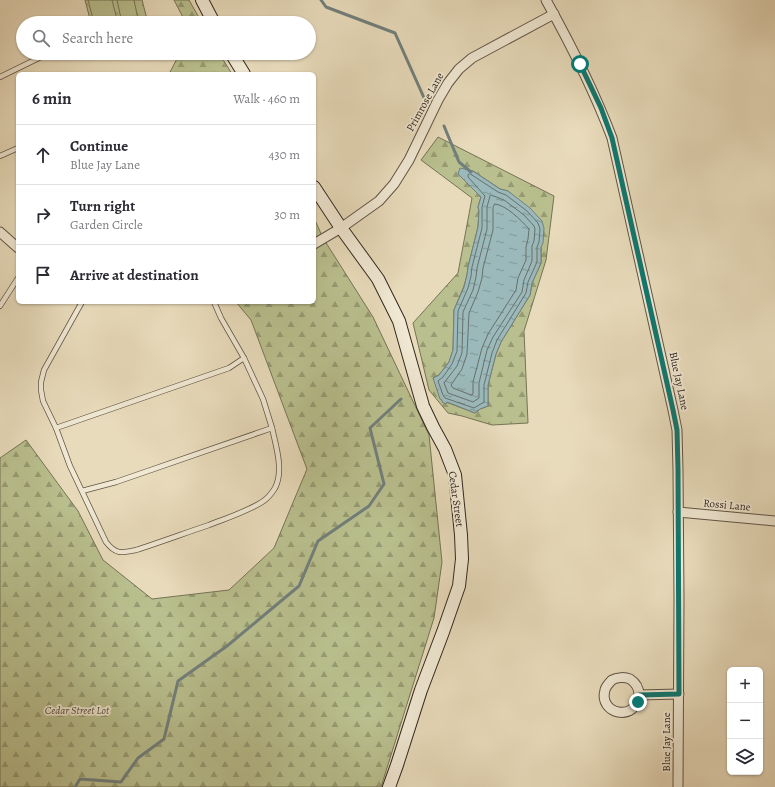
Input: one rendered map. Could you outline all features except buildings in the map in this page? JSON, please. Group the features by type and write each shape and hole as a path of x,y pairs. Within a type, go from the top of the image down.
{"street":[{"path":"202,0 210,16"},
{"name":"Blue Jay Lane","path":"546,0 583,70 601,108 612,138 677,430 679,599 678,787"},
{"name":"Primrose Lane","path":"316,243 341,228 379,201 394,184 409,160 438,100 448,83 459,69 472,58 554,14"},
{"path":"235,60 243,72"},
{"name":"Cedar Street","path":"316,189 341,228 378,279 399,321 423,406 445,449 455,475 462,559 459,586 421,690 398,765 389,787"},
{"path":"0,232 16,244"},
{"name":"Rossi Lane","path":"678,512 775,521"},
{"path":"639,695 679,694"}],"lane":[{"path":"0,77 35,60"},
{"path":"0,156 16,149"},
{"path":"0,306 16,281"},
{"path":"81,304 44,370 41,390 43,401 56,428 70,466 106,542 112,550 117,552 136,550 250,509 264,501 274,489 278,479 278,455 263,399 244,358 221,318 215,304"},
{"path":"56,428 230,368 244,358"},
{"path":"82,491 116,482 272,428"}],"green space":[{"path":"85,0 142,0 146,16 89,16"},
{"path":"88,0 112,0 116,16 92,16"},
{"path":"117,0 134,0 137,16 120,16"},
{"path":"174,0 189,0 198,16 182,16"},
{"path":"176,60 223,60 231,72 170,72"},
{"path":"438,137 554,196 546,260 524,331 528,423 492,425 448,413 429,390 413,323 458,273 472,198 421,160","holes":["473,171 500,189 508,191 541,247 541,263 532,283 530,295 501,342 496,354 488,385 488,406 475,413 446,402 433,378 439,375 449,362 453,350 454,310 464,286 478,227 478,207 481,197 459,174"]},
{"name":"Cedar Street Lot","path":"316,222 323,238 373,317 429,435 442,562 434,618 381,787 0,787 0,458 26,440 78,511 103,560 152,599 229,590 274,548 307,469 251,320 238,304 316,304"}],"water":[{"path":"460,168 473,171 500,189 508,191 530,208 542,221 544,228 543,243 541,247 541,263 532,283 530,295 501,342 496,354 488,385 488,406 475,413 447,402 446,404 442,402 433,378 439,375 449,362 453,350 454,310 464,287 478,227 478,207 481,197 458,174"}],"waterway":[{"path":"321,0 326,7 395,33 425,100"},
{"path":"444,126 459,162 471,172"},
{"path":"75,787 80,779 121,782 138,758 164,739 178,681 227,646 299,586 318,541 369,506 384,484 370,428 401,399"}],"route":[{"path":"580,64 601,108 612,138 677,430 679,694 639,695 638,702"}]}
